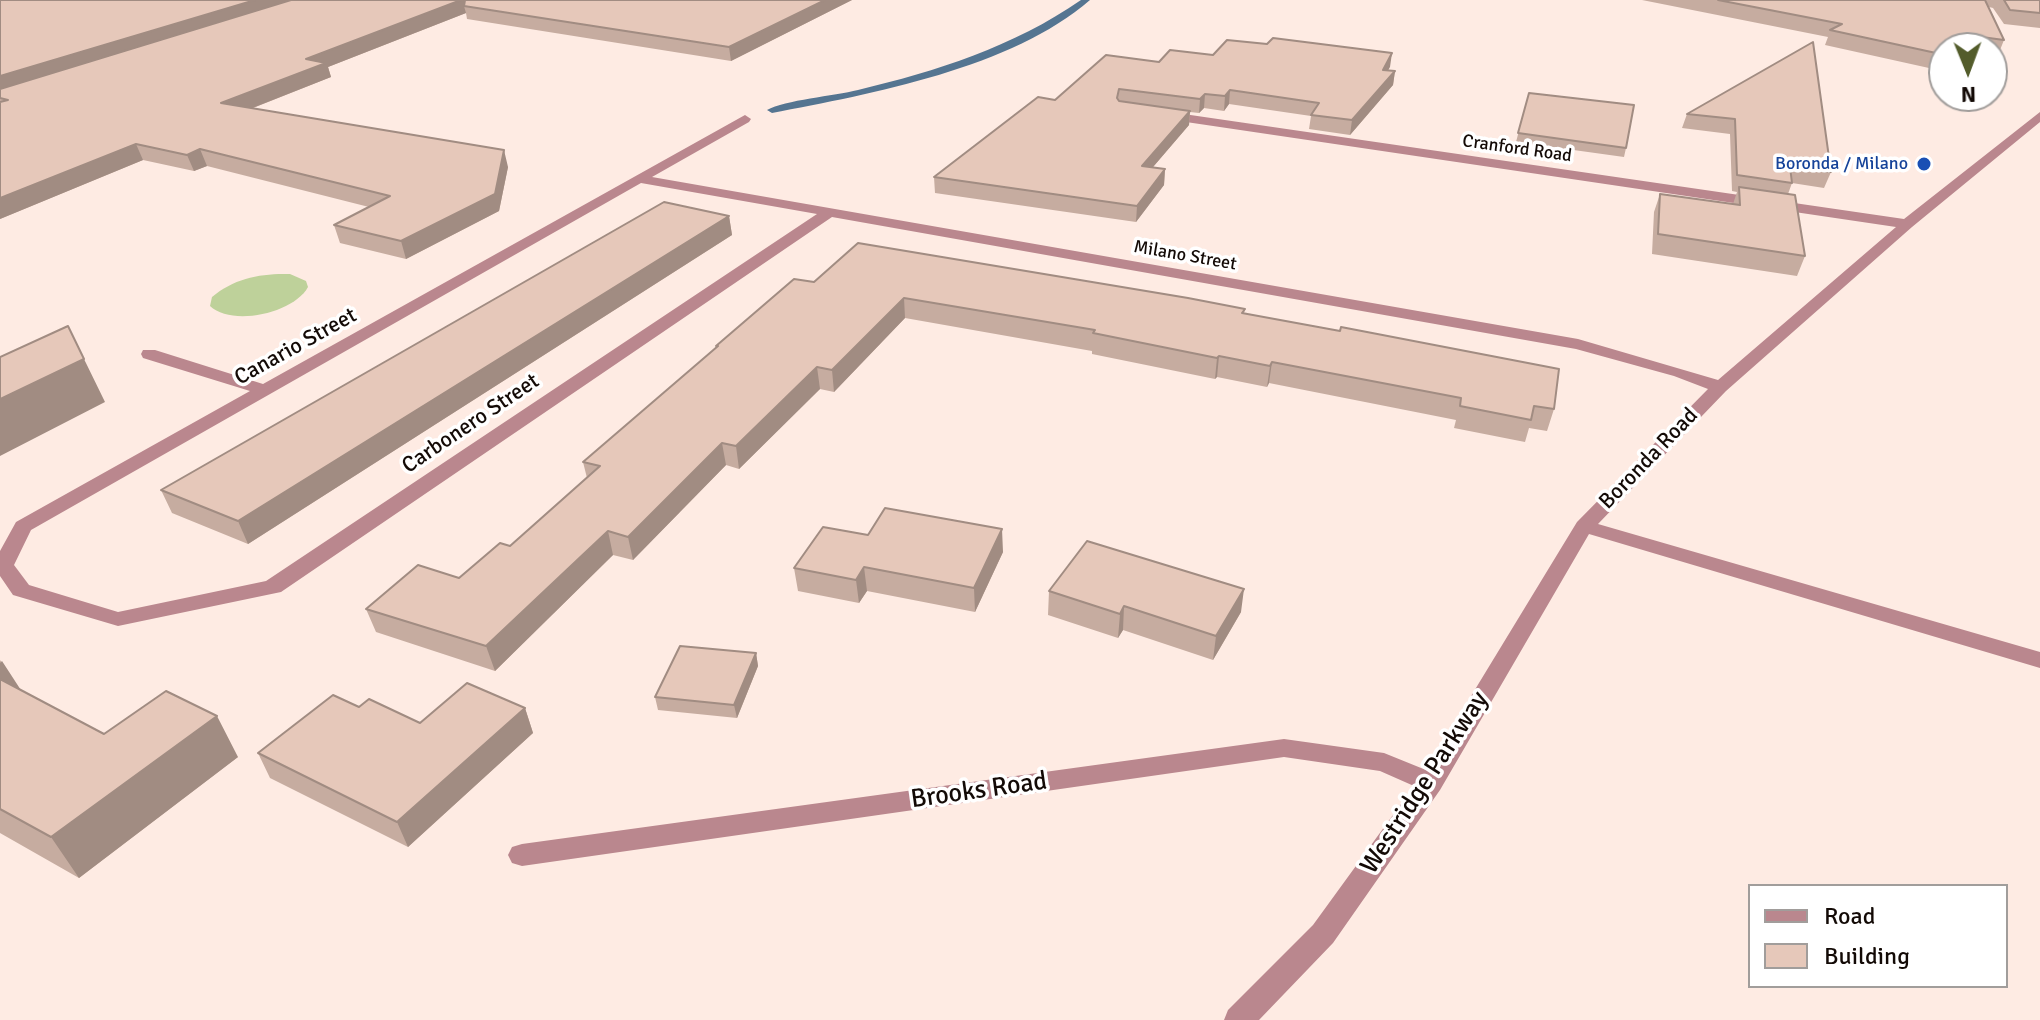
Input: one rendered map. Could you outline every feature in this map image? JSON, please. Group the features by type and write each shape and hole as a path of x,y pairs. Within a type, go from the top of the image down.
{"street":[{"name":"Cranford Road","path":"1154,114 1907,224"},
{"name":"Boronda Road","path":"2040,116 1907,224 1720,387 1584,526 2040,660"},
{"name":"Canario Street","path":"118,619 21,590 3,565 23,526 745,119"},
{"name":"Milano Street","path":"640,179 1578,344 1680,372 1720,387"},
{"name":"Carbonero Street","path":"118,619 273,587 827,214"},
{"path":"149,354 265,390"},
{"name":"Westridge Parkway","path":"1239,1020 1323,934 1431,783 1584,526"},
{"name":"Brooks Road","path":"522,855 1284,748 1384,762 1431,783"}],"green space":[{"path":"269,274 290,274 306,281 308,287 301,296 277,310 233,316 210,306 212,297 239,281"}],"building":[{"path":"0,0 255,0 0,76"},
{"path":"291,0 461,0 306,59 326,63 221,103 504,150 495,194 401,241 334,225 390,196 200,149 187,155 136,144 0,198 0,102 8,100 0,98 0,89"},
{"path":"465,0 825,0 729,47 464,6"},
{"path":"1718,0 1985,0 2000,32 1928,32 1928,51 1830,30 1842,24"},
{"path":"2004,0 2040,0 2040,13 2010,10"},
{"path":"1273,38 1392,53 1383,70 1395,71 1352,120 1311,115 1319,103 1230,90 1225,96 1205,94 1200,99 1119,89 1119,101 1190,111 1142,166 1165,169 1137,206 934,177 1038,97 1055,100 1106,55 1159,62 1170,50 1213,55 1227,40 1267,44"},
{"path":"1813,42 1831,172 1790,167 1792,183 1737,175 1735,119 1687,114"},
{"path":"1529,93 1634,105 1626,148 1518,133"},
{"path":"1739,187 1795,195 1805,256 1658,234 1660,194 1740,205"},
{"path":"664,202 729,216 238,521 161,490"},
{"path":"858,243 1188,298 1245,309 1242,313 1340,331 1341,327 1559,369 1554,409 1534,406 1531,420 1460,406 1461,398 1272,362 1270,366 1217,358 1093,333 1095,330 904,298 832,370 817,367 736,446 722,443 628,537 608,531 486,646 366,609 418,565 459,578 500,543 510,546 600,466 583,462 716,346 794,279 814,282"},
{"path":"68,326 84,359 0,399 0,357"},
{"path":"885,508 1002,529 974,588 864,567 856,580 794,568 823,527 868,535"},
{"path":"1087,541 1244,589 1216,636 1124,606 1120,614 1049,591"},
{"path":"680,646 756,653 734,705 655,697"},
{"path":"0,679 104,734 166,691 217,716 51,837 0,809"},
{"path":"467,683 525,708 397,822 258,753 333,695 359,707 369,699 420,723"}],"waterway":[{"path":"772,110 893,84 978,58 1054,22 1086,0"}],"place":[{"name":"Boronda / Milano","path":"1924,164"}]}
